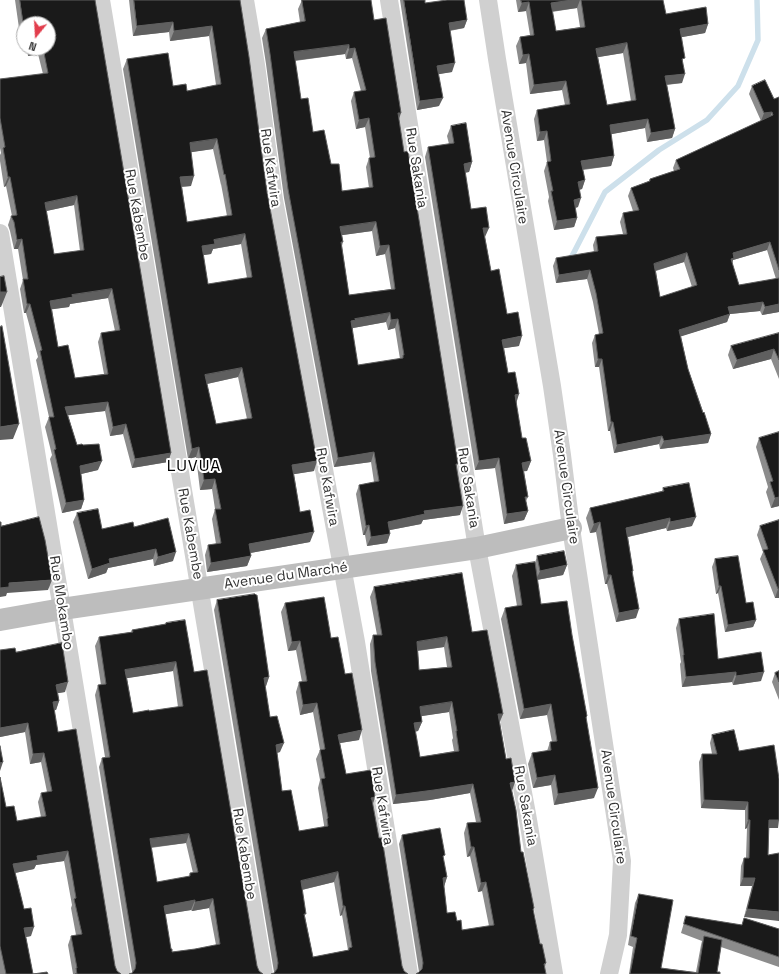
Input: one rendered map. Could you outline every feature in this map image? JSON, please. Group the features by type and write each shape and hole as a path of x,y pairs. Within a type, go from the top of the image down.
{"street":[{"name":"Rue Kabembe","path":"101,0 264,974"},
{"name":"Rue Kafwira","path":"245,0 256,65 274,200 356,642 409,974"},
{"name":"Rue Sakania","path":"389,0 477,548 527,814 554,974"},
{"name":"Avenue Circulaire","path":"488,0 515,172 552,386 571,528 622,861 618,935 609,974"},
{"name":"Rue Mokambo","path":"0,233 122,974"},
{"name":"Avenue du Marché","path":"0,620 62,609 477,548 571,528"}],"building":[{"path":"20,0 95,0 171,453 135,459 126,424 113,427 108,402 65,407 77,445 99,444 102,461 80,466 84,500 66,503 54,450 56,449 49,417 54,417 40,351 42,350 30,304 27,304 23,279 28,279 22,239 17,240 14,222 11,216 17,215 10,177 8,177 0,118 0,79 48,73 45,56 56,56 56,16 22,16","holes":["77,196 84,250 54,254 45,203","112,289 120,330 101,333 108,374 75,378 68,345 58,347 50,301 73,297 72,295"]},
{"path":"134,0 240,0 267,192 317,461 292,465 300,512 310,510 314,532 249,544 251,556 211,563 208,545 221,543 215,509 221,509 215,479 204,480 199,447 192,449 127,59 168,53 173,86 186,84 187,91 221,84 212,26 174,31 173,22 137,26","holes":["217,139 232,215 187,222 180,177 194,176 190,143","245,234 252,277 208,284 202,246 215,244 214,240","242,368 252,418 216,424 205,375"]},
{"path":"302,0 371,0 374,20 386,18 401,113 398,113 404,152 408,151 458,464 456,464 463,506 424,511 425,514 388,522 390,534 371,537 369,525 366,526 359,485 379,481 374,452 338,458 288,189 266,29 305,21","holes":["349,45 349,49 355,48 366,90 354,92 359,120 369,118 375,157 369,158 373,187 342,191 339,164 331,164 324,130 313,132 308,98 301,99 294,52","376,222 380,246 389,245 395,289 349,295 340,227","390,313 391,320 398,319 404,355 403,358 358,365 351,321 356,320 355,319"]},
{"path":"404,0 425,0 425,3 447,0 464,0 467,20 449,23 455,63 437,66 443,98 420,101"},
{"path":"521,0 572,0 551,3 556,31 585,27 581,0 663,0 666,14 706,7 708,24 680,29 685,58 682,59 685,74 665,76 675,129 651,133 648,119 610,125 614,156 581,161 585,180 578,182 581,198 574,200 577,218 557,221 547,162 551,161 547,131 540,132 537,110 570,104 566,81 534,85 529,54 523,55 520,37 534,35 529,2 522,3","holes":["627,43 636,100 607,105 596,49"]},
{"path":"765,80 774,99 779,97 779,270 770,242 733,253 734,258 731,259 739,285 779,278 779,304 765,307 763,302 728,307 730,314 679,330 688,369 711,434 664,441 662,436 617,445 613,422 611,422 602,359 598,359 595,335 603,333 596,293 590,270 559,275 556,258 598,251 596,237 627,234 623,213 639,210 631,188 650,181 650,179 680,169 676,160 773,115 772,112 764,113 752,86","holes":["687,253 697,285 660,297 654,264"]},
{"path":"466,123 472,162 464,164 471,209 486,207 489,228 483,228 491,271 499,269 507,314 518,312 522,336 502,340 508,373 515,372 519,394 515,395 522,438 526,438 531,461 522,463 528,497 525,497 528,511 507,514 499,458 479,461 428,147 454,143 451,126"},
{"path":"4,276 7,292 0,292 0,277"},
{"path":"2,326 19,424 0,427 0,327"},
{"path":"779,333 779,360 774,349 737,360 731,346"},
{"path":"779,432 779,497 775,498 770,482 773,481 759,438"},
{"path":"689,483 696,517 670,522 670,518 626,528 639,609 619,613 611,575 608,575 600,522 594,524 590,508 664,491 663,488"},
{"path":"98,509 102,529 133,522 134,527 168,518 176,552 158,557 156,549 109,559 110,563 92,569 77,513"},
{"path":"39,517 45,540 52,580 9,583 9,587 0,588 0,522 1,526"},
{"path":"779,520 778,589 763,550 768,549 760,526"},
{"path":"564,551 567,565 540,571 537,556"},
{"path":"738,556 746,603 753,602 756,620 728,625 721,586 719,586 715,559"},
{"path":"535,562 541,604 567,601 598,788 558,794 555,775 537,778 532,753 551,750 550,742 557,741 551,704 524,709 505,608 522,605 516,565"},
{"path":"462,573 472,632 487,630 503,714 498,714 506,759 511,758 515,782 510,783 516,810 521,852 523,852 540,944 542,944 546,963 544,964 546,974 416,974 422,969 423,963 402,835 440,828 447,877 443,878 447,913 455,912 457,921 461,920 462,930 494,925 486,882 481,883 474,847 471,847 467,823 481,822 473,784 396,795 375,662 373,635 382,635 374,587","holes":["447,637 452,667 419,670 417,642","452,702 459,751 420,757 414,723 422,722 420,707"]},
{"path":"255,594 257,595 269,677 264,678 270,717 277,716 284,743 276,745 282,791 291,790 299,831 328,826 321,779 325,778 320,750 325,749 317,703 303,705 299,682 307,681 300,641 292,642 285,603 324,597 331,638 338,637 345,674 352,673 362,730 338,735 346,774 371,770 375,797 371,798 379,838 382,838 402,966 404,971 408,974 271,974 277,969 278,963 217,600","holes":["338,872 343,906 345,906 352,947 349,948 349,950 313,957 304,914 306,914 301,881"]},
{"path":"714,614 718,659 761,652 764,672 736,676 736,672 686,677 679,619"},
{"path":"185,620 194,672 207,670 257,966 259,971 263,974 129,974 135,969 136,963 102,758 110,757 98,685 106,684 99,637 133,632 132,630","holes":["176,662 183,706 133,713 125,670","189,834 198,872 190,873 190,876 157,882 150,839","213,899 220,944 172,952 164,906 195,900 195,902"]},
{"path":"62,643 68,682 56,685 59,701 53,702 58,732 76,729 115,966 117,971 121,974 77,974 71,936 82,934 74,899 76,898 68,851 37,856 38,860 13,864 24,909 31,908 34,927 24,928 33,974 6,974 0,946 0,777 6,807 14,806 17,821 46,816 41,793 52,791 44,753 33,754 28,723 0,728 0,650 15,648 16,652"},
{"path":"779,671 779,682 775,673"},
{"path":"734,730 739,751 774,745 779,779 779,820 769,820 768,855 779,853 779,912 747,909 755,878 743,878 744,858 749,858 750,820 748,820 748,802 704,800 702,754 717,754 712,735"},
{"path":"0,746 3,762 0,763"},
{"path":"639,894 673,900 661,968 698,973 704,936 722,940 717,972 720,972 720,974 630,974 637,938 631,936"},
{"path":"686,916 742,925 744,918 779,929 779,957 684,924"},
{"path":"47,972 48,974 33,974"}],"waterway":[{"path":"571,258 605,192 659,150 707,120 738,86 758,40 757,0"}],"district":[{"name":"LUVUA","path":"194,467"}]}
